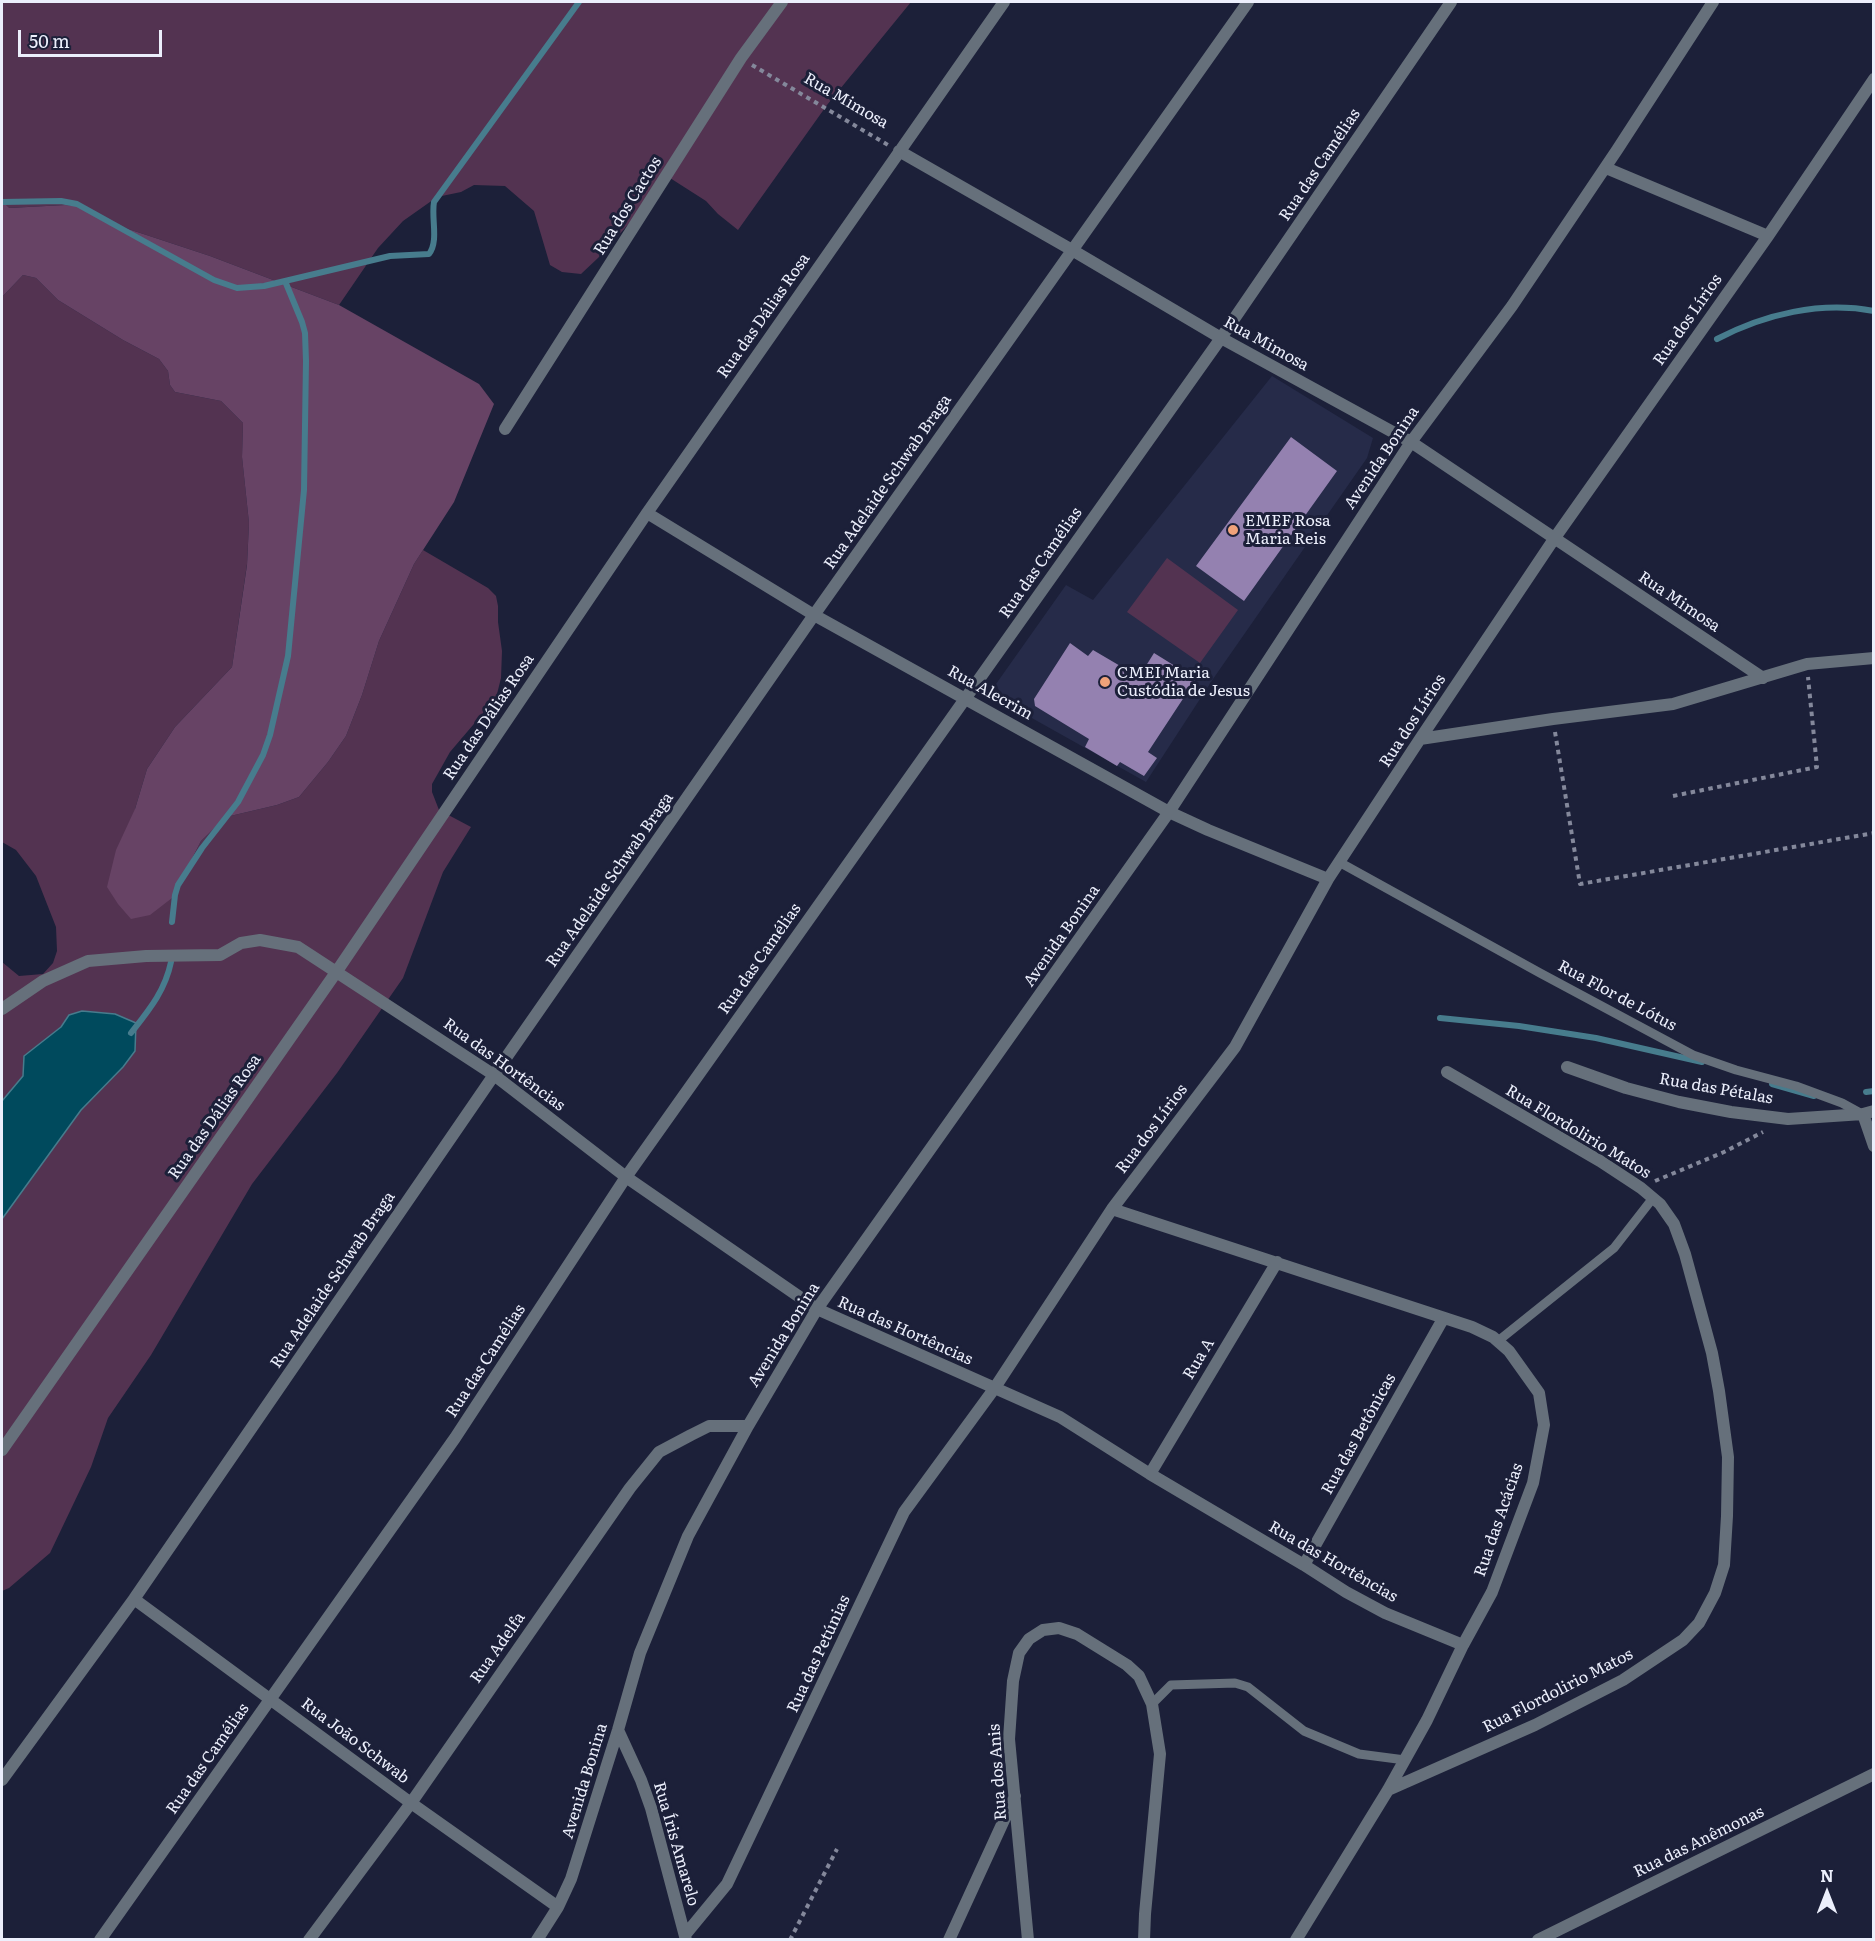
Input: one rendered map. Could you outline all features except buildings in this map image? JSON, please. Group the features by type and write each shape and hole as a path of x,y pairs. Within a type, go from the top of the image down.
{"street":[{"name":"Rua dos Cactos","path":"505,429 741,58 782,2"},
{"name":"Rua das Dálias Rosa","path":"2,1450 337,971 647,513 1004,2"},
{"name":"Rua Adelaide Schwab Braga","path":"2,1780 134,1599 814,615 1248,2"},
{"name":"Rua das Camélias","path":"100,1940 455,1438 627,1177 1221,338 1451,2"},
{"name":"Avenida Bonina","path":"537,1940 558,1907 571,1879 640,1653 684,1545 748,1426 817,1309 1169,812 1411,442 1512,306 1606,168 1713,2"},
{"name":"Rua dos Lírios","path":"994,1389 1112,1209 1235,1047 1328,879 1554,538 1768,236 1874,79"},
{"name":"Rua Mimosa","path":"899,151 1221,338 1411,442 1763,678"},
{"path":"1606,168 1768,236"},
{"name":"Rua Alecrim","path":"647,513 814,615 1169,812 1328,879"},
{"path":"1420,739 1673,704 1807,664 1874,658"},
{"name":"Rua das Hortências","path":"2,1008 44,981 88,961 146,956 220,955 241,943 260,940 298,947 494,1075 627,1177 817,1309 1060,1417 1346,1592 1386,1613 1463,1645"},
{"name":"Rua das Pétalas","path":"1567,1067 1626,1088 1679,1102 1731,1112 1788,1119 1868,1113"},
{"name":"Rua Flordolirio Matos","path":"1388,1790 1534,1725 1623,1680 1683,1640 1699,1623 1715,1593 1724,1564 1728,1457 1719,1391 1712,1353 1685,1254 1674,1224 1660,1203 1641,1188 1600,1161 1448,1072"},
{"path":"1868,1113 1874,1146"},
{"name":"Rua das Acácias","path":"1112,1209 1472,1327 1493,1337 1509,1351 1539,1392 1544,1425 1533,1484 1492,1592 1405,1760 1296,1940"},
{"name":"Rua A","path":"1150,1474 1277,1262"},
{"name":"Rua das Betônicas","path":"1304,1565 1443,1318"},
{"name":"Rua das Petúnias","path":"685,1937 727,1884 904,1512 994,1389"},
{"name":"Rua Adelfa","path":"309,1940 411,1803 617,1506 659,1452 709,1426 748,1426"},
{"name":"Rua João Schwab","path":"134,1599 411,1803 558,1907"},
{"name":"Rua dos Anis","path":"1028,1940 1009,1739 1013,1681 1018,1653 1029,1639 1043,1630 1059,1628 1091,1641 1127,1665 1138,1676 1152,1704"},
{"path":"1144,1940 1160,1755 1152,1704"},
{"name":"Rua Íris Amarelo","path":"618,1730 651,1808 685,1937"},
{"name":"Rua das Anêmonas","path":"1539,1940 1874,1774"},
{"path":"949,1940 1015,1796"}],"lane":[{"name":"Rua Flor de Lótus","path":"1339,862 1693,1054 1736,1070 1796,1086 1868,1113"},
{"path":"1498,1341 1614,1248 1653,1198"},
{"path":"1152,1704 1171,1685 1235,1683 1248,1687 1304,1731 1359,1755 1405,1760"}],"path":[{"name":"Rua Mimosa","path":"741,58 899,151"},
{"path":"1673,796 1817,767 1807,664"},
{"path":"1553,719 1580,884 1874,833"},
{"path":"1641,1188 1724,1152 1788,1119"},
{"path":"790,1940 837,1849"}],"shaded area":[{"path":"2,2 911,2 827,105 738,230 706,201 670,178 581,274 562,272 550,265 534,211 505,186 474,185 461,192 437,197 403,221 378,248 339,305 210,256 101,220 83,206 8,208 2,201"},
{"path":"2,201 9,208 83,206 101,220 210,256 339,305 479,384 494,404 454,502 414,564 379,641 346,736 328,762 299,797 277,805 226,817 201,841 172,898 150,915 131,919 107,887 116,850 135,809 147,769 175,727 232,667 247,565 249,523 242,457 243,423 221,401 175,392 170,385 168,371 159,359 58,300 36,278 23,275 2,297"},
{"path":"23,275 36,278 58,300 159,359 168,371 170,385 175,392 221,401 243,423 242,457 249,523 247,564 232,667 175,727 147,769 135,809 172,898 201,841 226,817 277,805 299,797 328,762 346,736 379,641 414,564 423,550 488,588 496,596 502,651 501,678 496,698 450,752 432,784 432,792 439,810 471,827 443,872 403,978 337,1073 252,1184 151,1355 108,1418 91,1467 50,1553 9,1588 2,1591 2,1219 81,1110 123,1067 135,1051 115,1014 69,1015 61,1027 24,1056 23,1076 2,1101 2,962 19,976 43,974 53,963 57,951 56,927 36,876 16,850 2,842 2,297"},
{"name":"EMEF Rosa Maria Reis","path":"1272,376 1373,438 1367,458 1213,679 1146,782 1005,703 996,684 1066,585 1093,600"},
{"path":"1167,558 1238,610 1200,663 1127,612"},
{"path":"82,1011 115,1014 136,1023 135,1051 123,1067 81,1110 2,1219 2,1101 23,1076 24,1056 61,1027 69,1015"}],"waterway":[{"path":"2,202 61,201 77,204 214,280 237,288 264,286 390,256 429,254 434,243 434,202 579,2"},
{"path":"172,922 178,885 202,848 238,802 263,755 270,735 288,656 304,490 306,361 305,333 285,281"},
{"path":"1717,339 1754,323 1793,312 1833,308 1874,311"},
{"path":"131,1033 160,991 171,962"},
{"path":"1440,1018 1519,1026 1596,1038 1702,1062"},
{"path":"1772,1084 1814,1096"},
{"path":"1866,1092 1874,1091"}],"place":[{"name":"EMEF Rosa Maria Reis","path":"1233,530"},
{"name":"CMEI Maria Custódia de Jesus","path":"1105,682"}]}
